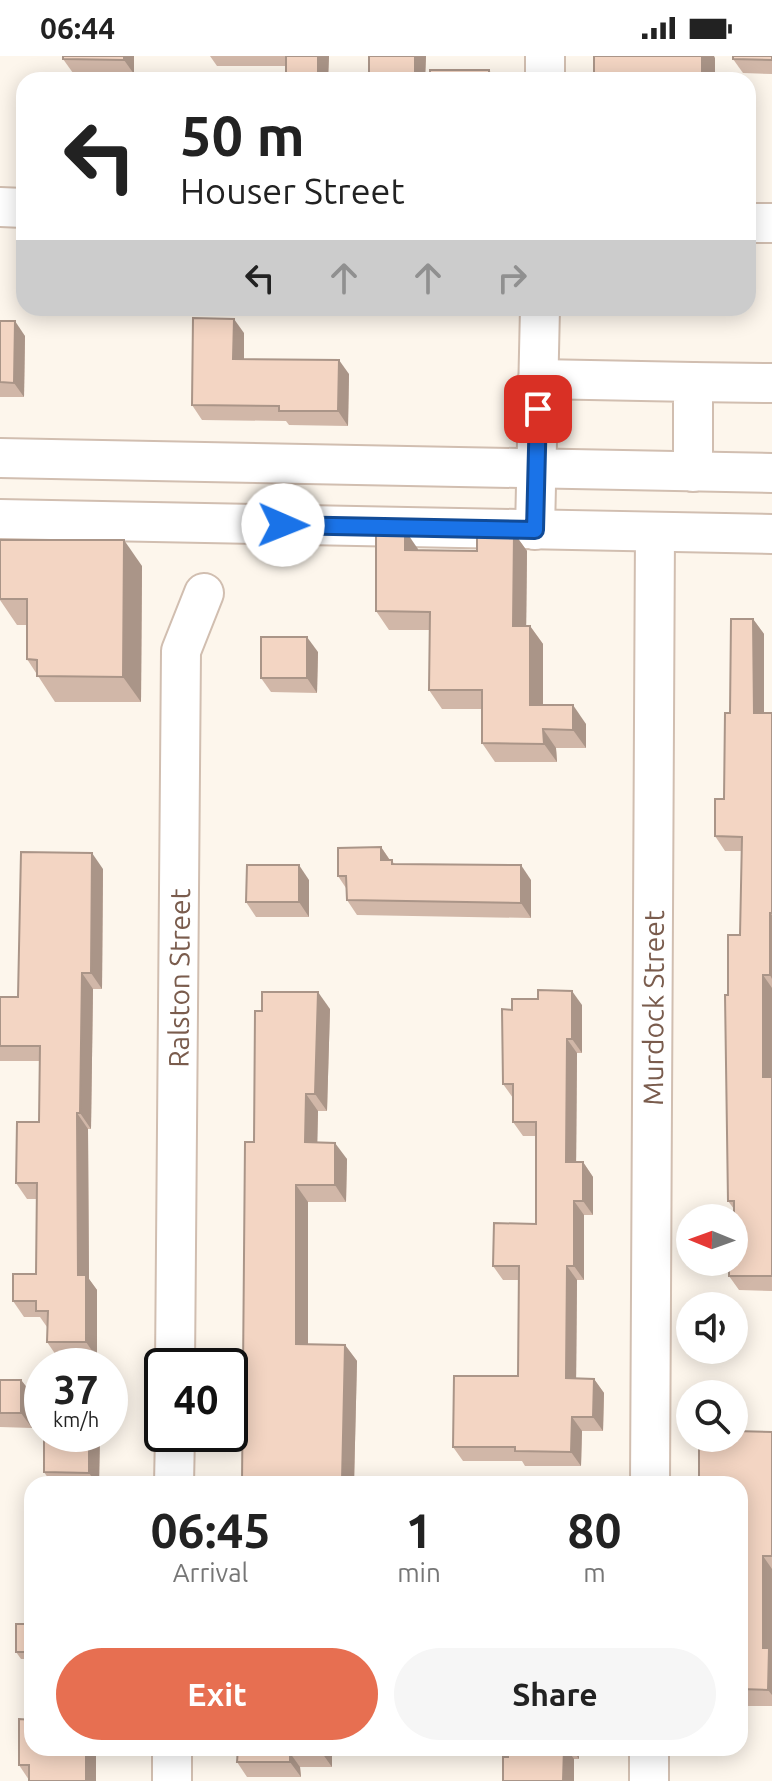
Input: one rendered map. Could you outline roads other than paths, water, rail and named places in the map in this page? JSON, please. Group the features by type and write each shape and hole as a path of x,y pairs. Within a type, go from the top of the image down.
{"street":[{"path":"535,530 540,316"},
{"path":"538,379 771,383"},
{"path":"693,382 693,472"},
{"path":"0,458 772,473"},
{"path":"0,519 772,534"},
{"name":"Murdock Street","path":"650,1476 655,532"},
{"name":"Ralston Street","path":"175,1348 181,651 204,593"},
{"path":"174,1476 175,1452"},
{"path":"172,1756 172,1781"},
{"path":"649,1756 649,1781"}]}
